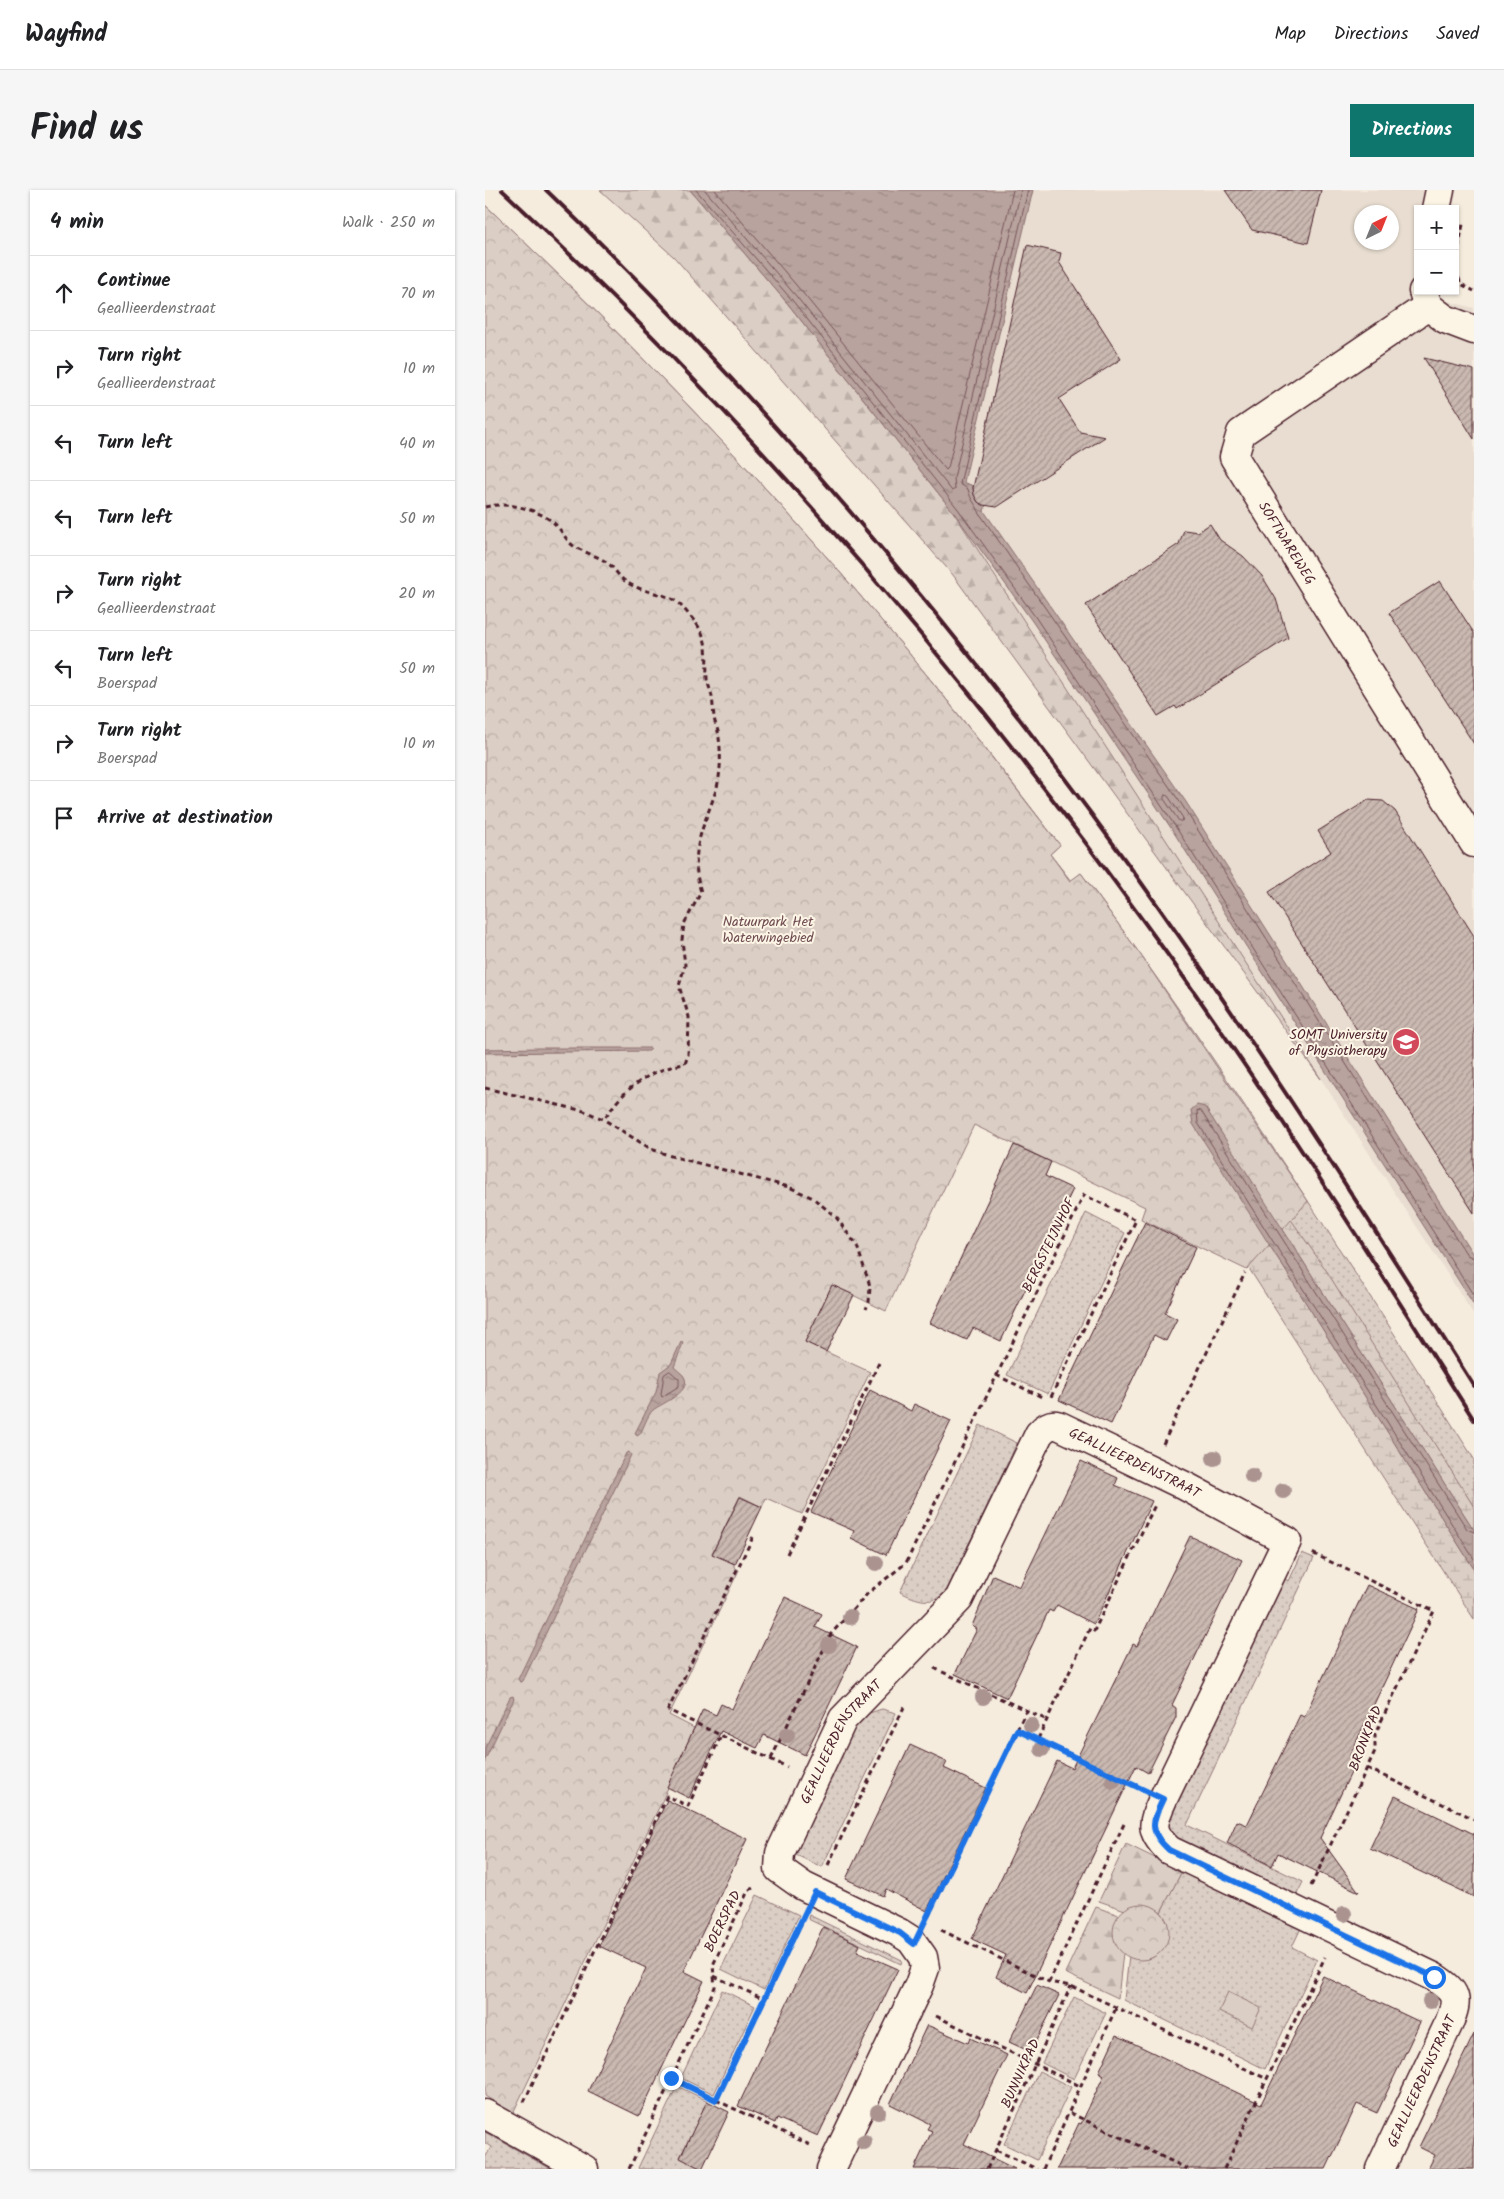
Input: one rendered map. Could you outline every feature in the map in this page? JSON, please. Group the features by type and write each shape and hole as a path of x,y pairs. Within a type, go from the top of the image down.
{"street":[{"path":"1437,205 1440,190"},
{"path":"1425,299 1445,319 1474,330"},
{"name":"SOFTWAREWEG","path":"1425,299 1241,433 1234,456 1474,842"},
{"name":"GEALLIEERDENSTRAAT","path":"779,1869 778,1863 785,1839 843,1719 959,1599 1039,1434 1048,1425 1057,1424 1159,1473 1287,1541 1163,1799 1155,1818 1153,1829 1159,1840 1169,1850 1434,1977 1450,1989 1455,2001 1449,2023 1380,2169"},
{"path":"779,1869 793,1880 815,1892 900,1933 914,1944 923,1957 925,1968 911,2004 834,2163"},
{"path":"485,2114 584,2169"}],"path":[{"path":"1458,250 1463,222"},
{"path":"1459,278 1461,284 1474,291"},
{"path":"485,507 493,505 520,507 543,515 556,525 563,537 576,548 594,555 609,564 627,583 662,594 676,602 696,622 706,639 707,680 713,699 714,722 719,736 720,770 717,786 703,823 695,858 696,876 701,892 684,924 682,940 685,966 679,986 689,1016 687,1055 685,1064 654,1072 639,1082 626,1092 603,1119"},
{"path":"485,1088 561,1104 584,1111 603,1119 651,1149 698,1164 789,1187 813,1198 836,1217 857,1246 870,1286 869,1302 866,1309"},
{"name":"BERGSTEIJNHOF","path":"1084,1195 1136,1220 1049,1401 996,1374 1000,1370 1084,1195"},
{"path":"1038,1740 1090,1628 1095,1631 1159,1473 1245,1273"},
{"path":"787,1554 879,1363"},
{"path":"771,1759 831,1634 868,1593 906,1563 996,1374"},
{"path":"753,1538 668,1710 813,1780"},
{"name":"BRONKPAD","path":"1287,1541 1434,1611 1375,1734 1375,1751 1318,1873"},
{"path":"905,1655 1047,1720"},
{"path":"716,2100 906,1703"},
{"path":"914,1944 1026,1710"},
{"path":"1017,1730 1163,1799"},
{"path":"511,2128 667,1796 688,1806 721,1736"},
{"path":"1367,1768 1474,1819"},
{"path":"1127,1819 1049,1982 1071,1986 1267,2079"},
{"name":"BOERSPAD","path":"629,2169 715,1986 713,1965 748,1891 779,1869"},
{"path":"1224,2169 1337,1931"},
{"path":"714,1976 764,1999"},
{"name":"BUNNIKPAD","path":"987,2169 1037,2064 1071,1986"},
{"path":"911,2004 1080,2086"},
{"path":"1043,2169 1117,2008"},
{"path":"671,2078 834,2163"},
{"path":"1069,2113 1188,2169"},
{"path":"996,2150 1037,2169"},
{"path":"1177,2169 1179,2165"}],"shaded area":[{"path":"690,190 1457,190 1454,205 1414,205 1414,295 1428,295 1474,308 1474,1315 954,513"}],"green space":[{"path":"600,190 690,190 788,304 954,513 1321,1079 953,575 674,257"},
{"path":"485,205 596,311 650,366 807,535 927,675 1060,845 1050,854 1071,881 1081,873 1184,1016 1331,1236 1474,1459 1474,1507 1403,1396"},
{"name":"Natuurpark Het Waterwingebied","path":"485,205 596,311 703,421 807,535 907,651 1060,845 1050,854 1070,881 1081,873 1140,954 1308,1201 1247,1270 1141,1219 1145,1207 974,1125 886,1311 832,1285 805,1342 870,1372 802,1514 766,1498 762,1507 740,1496 712,1553 734,1564 734,1567 739,1570 669,1715 694,1728 663,1799 513,2113 485,2096"},
{"path":"1162,1053 1181,1082 1194,1084 1201,1089 1246,1159 1267,1185 1324,1267 1474,1507 1474,1530 1205,1107 1201,1105 1194,1107 1191,1112 1193,1124 1474,1569 1474,1619 1126,1077"},
{"path":"1086,1213 1125,1233 1048,1394 1007,1375"},
{"path":"980,1425 1017,1443 947,1590 936,1599 930,1600 906,1595 900,1592"},
{"path":"1302,1553 1314,1558 1187,1825 1303,1882 1295,1898 1178,1843 1170,1834 1167,1822 1282,1578 1289,1581"},
{"path":"882,1709 896,1713 822,1867 796,1855 796,1849 853,1726 863,1715"},
{"path":"1126,1844 1182,1871 1161,1912 1143,1905 1125,1910 1099,1901"},
{"path":"1182,1871 1301,1928 1292,1947 1317,1960 1265,2069 1124,2000 1129,1956 1148,1959 1155,1956 1165,1918 1161,1912"},
{"path":"757,1895 799,1915 764,1990 721,1969"},
{"path":"1141,1904 1161,1912 1169,1932 1161,1952 1141,1960 1121,1952 1113,1932 1121,1912"},
{"path":"1096,1907 1119,1915 1116,1924 1116,1934 1118,1944 1123,1953 1118,1998 1065,1973"},
{"path":"809,1915 902,1960 901,1964 808,1919"},
{"path":"722,1990 755,2006 714,2094 681,2078"},
{"path":"1228,1992 1261,2008 1252,2027 1219,2011"},
{"path":"1074,1997 1106,2013 1074,2079 1042,2063"},
{"path":"1039,2071 1071,2087 1037,2160 1004,2144"},
{"path":"677,2086 708,2101 680,2157 702,2169 639,2169 638,2168"},
{"path":"485,2132 551,2169 486,2169 485,2158 491,2147 485,2143"}],"water":[{"path":"690,190 1033,190 964,482 973,486 976,497 986,505 984,511 1186,802 1474,1256 1474,1305 1171,828 1032,621 954,513 788,304"},
{"path":"485,1049 651,1049 649,1051 485,1053"},
{"path":"1197,1105 1205,1107 1474,1530 1474,1569 1193,1124 1191,1110"},
{"path":"681,1342 683,1343 674,1367 683,1375 686,1381 685,1386 676,1396 653,1410 640,1434 637,1436 635,1433 656,1392 660,1372 671,1364"},
{"path":"629,1452 631,1455 523,1681 520,1682 518,1679 626,1453"},
{"path":"513,1696 514,1699 485,1760 485,1748 510,1697"}],"building":[{"path":"1225,190 1321,190 1308,243 1252,230"},
{"path":"1027,245 1061,253 1059,262 1121,359 1059,399 1080,432 1105,437 997,507 983,505 978,502 973,488"},
{"path":"1424,358 1474,370 1474,439"},
{"path":"1210,524 1220,540 1243,556 1262,576 1276,599 1288,638 1177,709 1175,706 1158,716 1086,605 1179,544 1184,530 1198,532"},
{"path":"1440,581 1474,633 1474,744 1389,613"},
{"path":"1368,800 1383,801 1395,811 1474,936 1474,1213 1269,892 1331,852 1318,831"},
{"path":"1014,1145 1051,1162 1045,1176 1073,1189 1001,1341 973,1328 967,1340 930,1323"},
{"path":"1145,1222 1196,1247 1165,1313 1177,1319 1166,1341 1154,1335 1111,1424 1059,1400"},
{"path":"832,1285 854,1295 826,1352 805,1342"},
{"path":"870,1390 911,1411 914,1404 951,1421 886,1555 851,1538 854,1531 811,1512"},
{"path":"1081,1461 1118,1478 1115,1485 1152,1501 1094,1624 1057,1605 1053,1612 1049,1610 1007,1698 955,1674 977,1629 972,1626 993,1575 1020,1587"},
{"path":"740,1497 762,1507 735,1564 712,1554"},
{"path":"1190,1536 1242,1560 1172,1705 1176,1708 1176,1717 1148,1773 1136,1766 1027,1993 996,1977 1006,1955 972,1939 1057,1761 1072,1768 1133,1644 1137,1646"},
{"path":"1367,1585 1419,1609 1350,1755 1358,1758 1320,1838 1359,1892 1278,1853 1272,1866 1227,1843 1237,1821 1247,1825 1300,1715 1304,1717"},
{"path":"785,1597 822,1614 815,1627 857,1647 805,1755 764,1735 757,1748 721,1731 689,1798 667,1787 703,1709 716,1715 721,1704 732,1709"},
{"path":"910,1745 947,1762 944,1768 986,1788 927,1911 886,1889 883,1896 846,1879"},
{"path":"1395,1796 1474,1834 1474,1897 1370,1848"},
{"path":"667,1800 747,1839 684,1971 704,1981 639,2116 588,2091 646,1968 599,1946"},
{"path":"823,1927 860,1945 857,1951 898,1969 818,2136 777,2118 775,2123 738,2106"},
{"path":"1323,1976 1420,2022 1377,2113 1357,2104 1326,2169 1057,2169 1104,2075 1099,2072 1116,2035 1261,2104"},
{"path":"1037,1985 1059,1995 1031,2052 1009,2042"},
{"path":"927,2025 968,2043 970,2038 1007,2055 964,2144 1015,2169 914,2169 932,2131 927,2129 930,2124 890,2104"},
{"path":"1474,2034 1474,2169 1428,2169 1435,2155 1419,2147"},
{"path":"707,2101 729,2112 702,2169 680,2158"}],"railway":[{"path":"502,190 591,275 761,451 843,542 922,635 999,731 1074,827 1190,986 1314,1170 1474,1420"},
{"path":"546,190 705,350 781,433 855,517 998,691 1133,871 1265,1061 1474,1386"}],"place":[{"name":"SOMT University of Physiotherapy","path":"1406,1042"}],"route":[{"path":"671,2078 716,2100 815,1892 900,1933 914,1944 1017,1730 1163,1799 1155,1818 1153,1829 1159,1840 1169,1850 1434,1977"}]}
